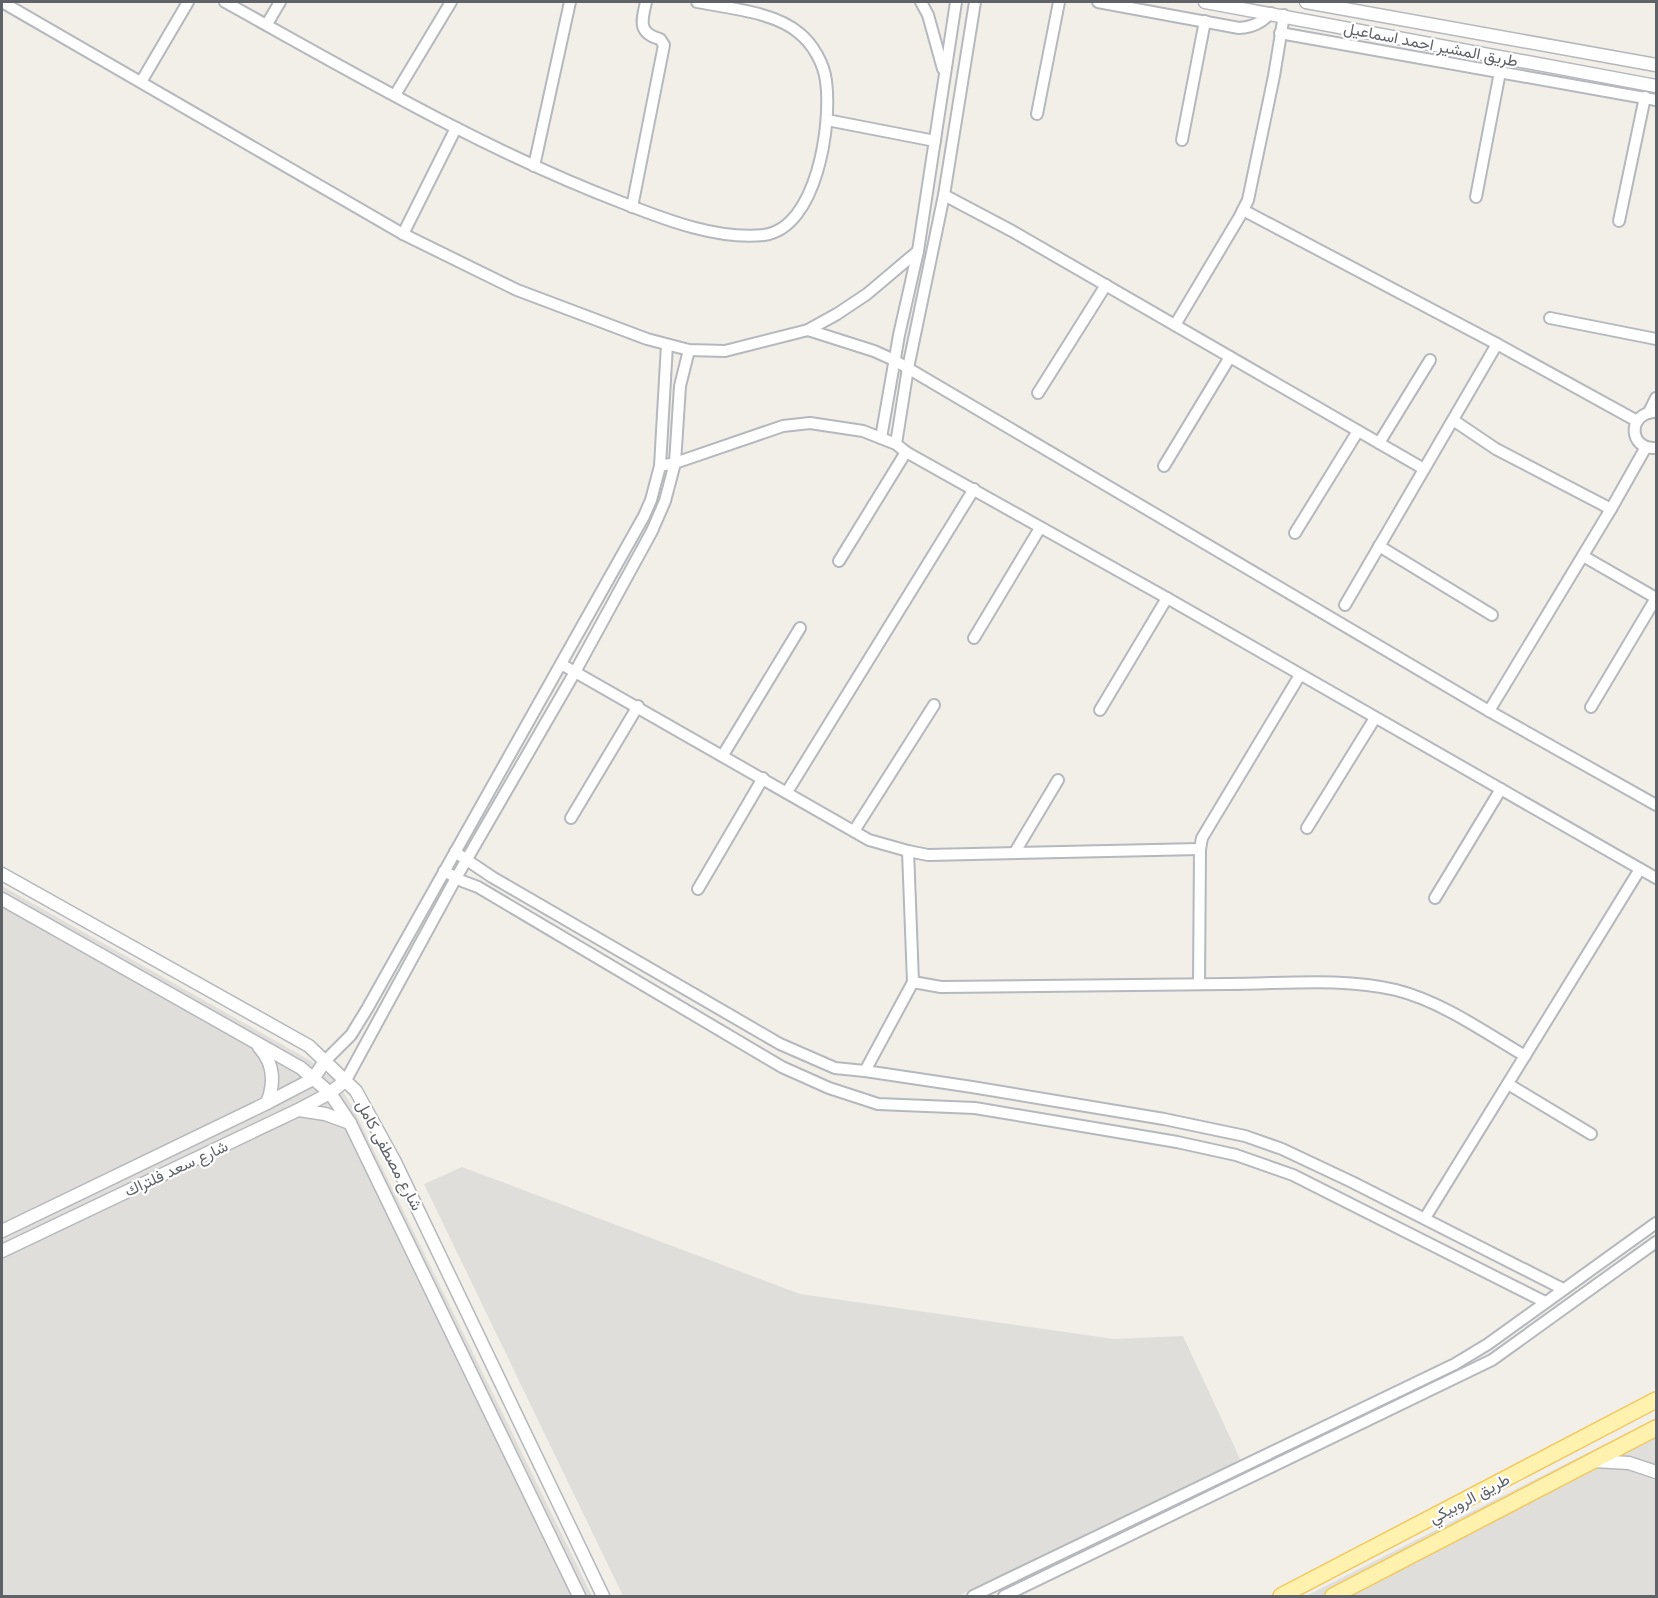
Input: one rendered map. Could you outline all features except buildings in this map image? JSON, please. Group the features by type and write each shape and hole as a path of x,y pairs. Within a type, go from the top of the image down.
{"main road":[{"name":"طريق الروبيكي","path":"1281,1596 1656,1400"},
{"name":"طريق الروبيكي","path":"1333,1596 1656,1428"}],"street":[{"path":"141,82 188,2"},
{"path":"225,2 456,128 534,166 632,207 683,226 750,235 777,232 787,226 801,208 817,177 827,120 826,80 816,54 799,33 776,19 697,2"},
{"path":"267,24 280,2"},
{"path":"395,94 451,2"},
{"path":"534,166 570,2"},
{"path":"632,207 664,45 660,39 650,36 643,28 645,2"},
{"path":"921,2 928,15 945,75"},
{"path":"881,438 894,360 918,251 956,2"},
{"path":"896,444 908,368 945,195 975,2"},
{"path":"1037,114 1059,2"},
{"path":"1098,2 1239,28 1251,27 1277,14 1281,33 1252,183 1244,210 1175,325"},
{"name":"طريق المشير احمد اسماعيل","path":"1205,2 1656,86"},
{"name":"طريق المشير احمد اسماعيل","path":"1306,2 1656,65"},
{"path":"7,4 403,234 517,290 667,345 689,350 725,351 808,330 867,294 918,251"},
{"path":"1182,140 1205,21"},
{"path":"1281,33 1656,100"},
{"path":"1476,197 1500,72"},
{"path":"1619,221 1645,97"},
{"path":"827,120 935,141"},
{"path":"403,234 456,128"},
{"path":"945,195 1106,285 1424,469"},
{"path":"1244,210 1637,421"},
{"path":"1038,393 1106,285"},
{"path":"1550,318 1656,339"},
{"path":"808,330 874,351 894,360 1490,711 1656,805"},
{"path":"1345,604 1497,344"},
{"path":"325,1061 351,1035 367,1009 644,516 660,466 667,345"},
{"path":"346,1080 456,878 469,860 576,672 652,531 665,501 675,463 680,386 689,350"},
{"path":"1164,466 1230,357"},
{"path":"1379,443 1430,360"},
{"path":"1490,711 1611,509 1651,448 1640,443 1635,436 1634,429 1642,415 1653,412 1656,398"},
{"path":"1453,420 1496,448 1611,509"},
{"path":"660,466 783,426 810,423 863,431 896,444 906,452 1167,598 1656,878"},
{"path":"1295,533 1358,431"},
{"path":"839,561 906,452"},
{"path":"787,792 974,489"},
{"path":"974,638 1040,528"},
{"path":"1378,546 1492,615"},
{"path":"1583,556 1656,598 1591,707"},
{"path":"1100,710 1167,598"},
{"path":"723,755 800,628"},
{"path":"561,664 869,840 928,855 1200,849"},
{"path":"1199,984 1200,849 1207,828 1300,675"},
{"path":"854,831 934,705"},
{"path":"571,818 638,706"},
{"path":"1307,828 1375,718"},
{"path":"698,889 764,778"},
{"path":"1015,852 1058,780"},
{"path":"1435,898 1501,789"},
{"path":"865,1071 913,982 908,851"},
{"path":"455,852 492,877 790,1050 835,1068 1164,1119 1245,1136 1318,1166 1563,1289"},
{"path":"1425,1218 1640,869"},
{"path":"444,871 478,887 782,1067 829,1088 878,1104 975,1108 1177,1142 1236,1155 1293,1175 1545,1302"},
{"name":"شارع مصطفى كامل","path":"2,874 309,1046 346,1080 367,1109 409,1188 603,1596"},
{"name":"شارع مصطفى كامل","path":"2,899 301,1068 330,1093 350,1123 579,1596"},
{"path":"913,982 941,987 1345,983 1371,985 1397,990 1446,1010 1525,1056"},
{"path":"367,1009 380,1016"},
{"path":"254,1042 262,1050 272,1070 271,1092 267,1103"},
{"name":"شارع سعد فلتراك","path":"2,1231 313,1079 325,1061"},
{"name":"شارع سعد فلتراك","path":"2,1251 298,1110 330,1093 346,1080"},
{"path":"1508,1084 1591,1134"},
{"path":"298,1110 325,1114 350,1123"},
{"path":"215,1128 222,1146"},
{"path":"192,1139 200,1156"},
{"path":"973,1596 1455,1364 1488,1344 1656,1223"},
{"path":"1004,1596 1492,1360 1656,1242"},
{"path":"1593,1461 1629,1463 1656,1472"}],"shaded area":[{"path":"2,886 311,1061 337,1082 352,1106 592,1596 2,1596"},
{"path":"462,1167 800,1294 1114,1339 1183,1336 1242,1463 958,1596 623,1596 424,1184"},
{"path":"1656,1418 1656,1596 1306,1596"}]}
